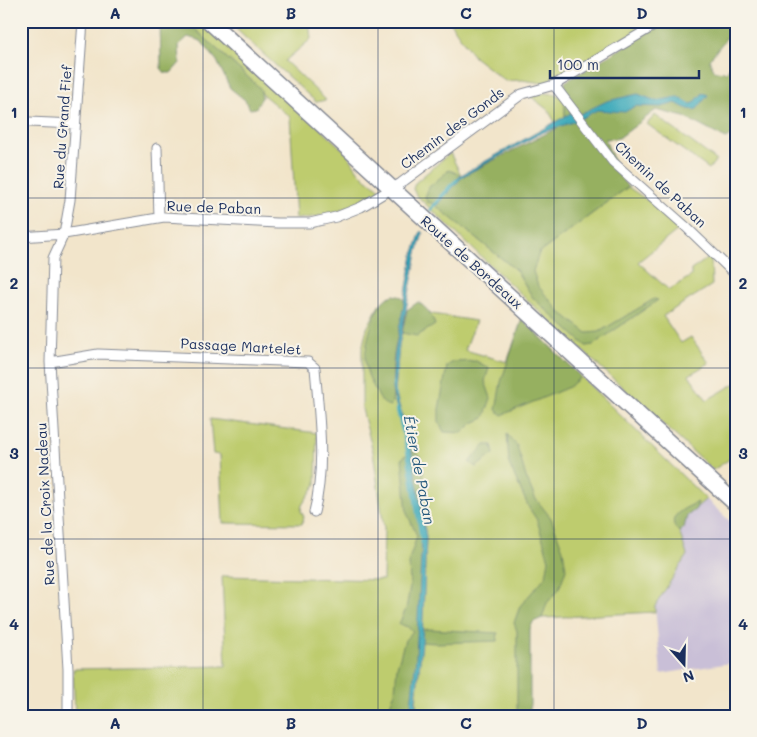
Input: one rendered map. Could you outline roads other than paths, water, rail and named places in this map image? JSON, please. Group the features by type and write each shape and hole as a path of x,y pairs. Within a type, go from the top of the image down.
{"main road":[{"name":"Route de Bordeaux","path":"209,21 736,504"}],"street":[{"name":"Rue du Grand Fief","path":"64,234 70,200 83,21"},
{"name":"Chemin des Gonds","path":"361,207 426,166 522,94 554,85 662,21"},
{"name":"Chemin de Paban","path":"554,85 613,162 684,225 736,275"},
{"path":"30,122 76,124"},
{"path":"157,148 159,218"},
{"name":"Rue de Paban","path":"21,238 64,234 159,218 310,223 336,217 361,207"},
{"name":"Rue de la Croix Nadeau","path":"64,234 53,258 50,362 68,669 68,716"},
{"name":"Passage Martelet","path":"50,362 98,354 308,362 315,368 320,430 319,493 314,512"}],"water":[{"path":"703,93 708,95 697,109 689,109 676,103 661,107 635,106 625,112 597,110 578,120 541,133 463,176 436,206 434,204 461,175 573,112 576,116 607,101 638,94 656,101 678,97 691,104"},
{"path":"421,231 423,233 417,253 399,345 395,391 411,448 426,537 422,642 414,716 410,716 416,657 422,540 410,463 392,389 395,352 413,255"}],"waterway":[{"name":"Étier de Paban","path":"430,210 457,180"},
{"name":"Étier de Paban","path":"397,409 408,454 422,543"}]}
